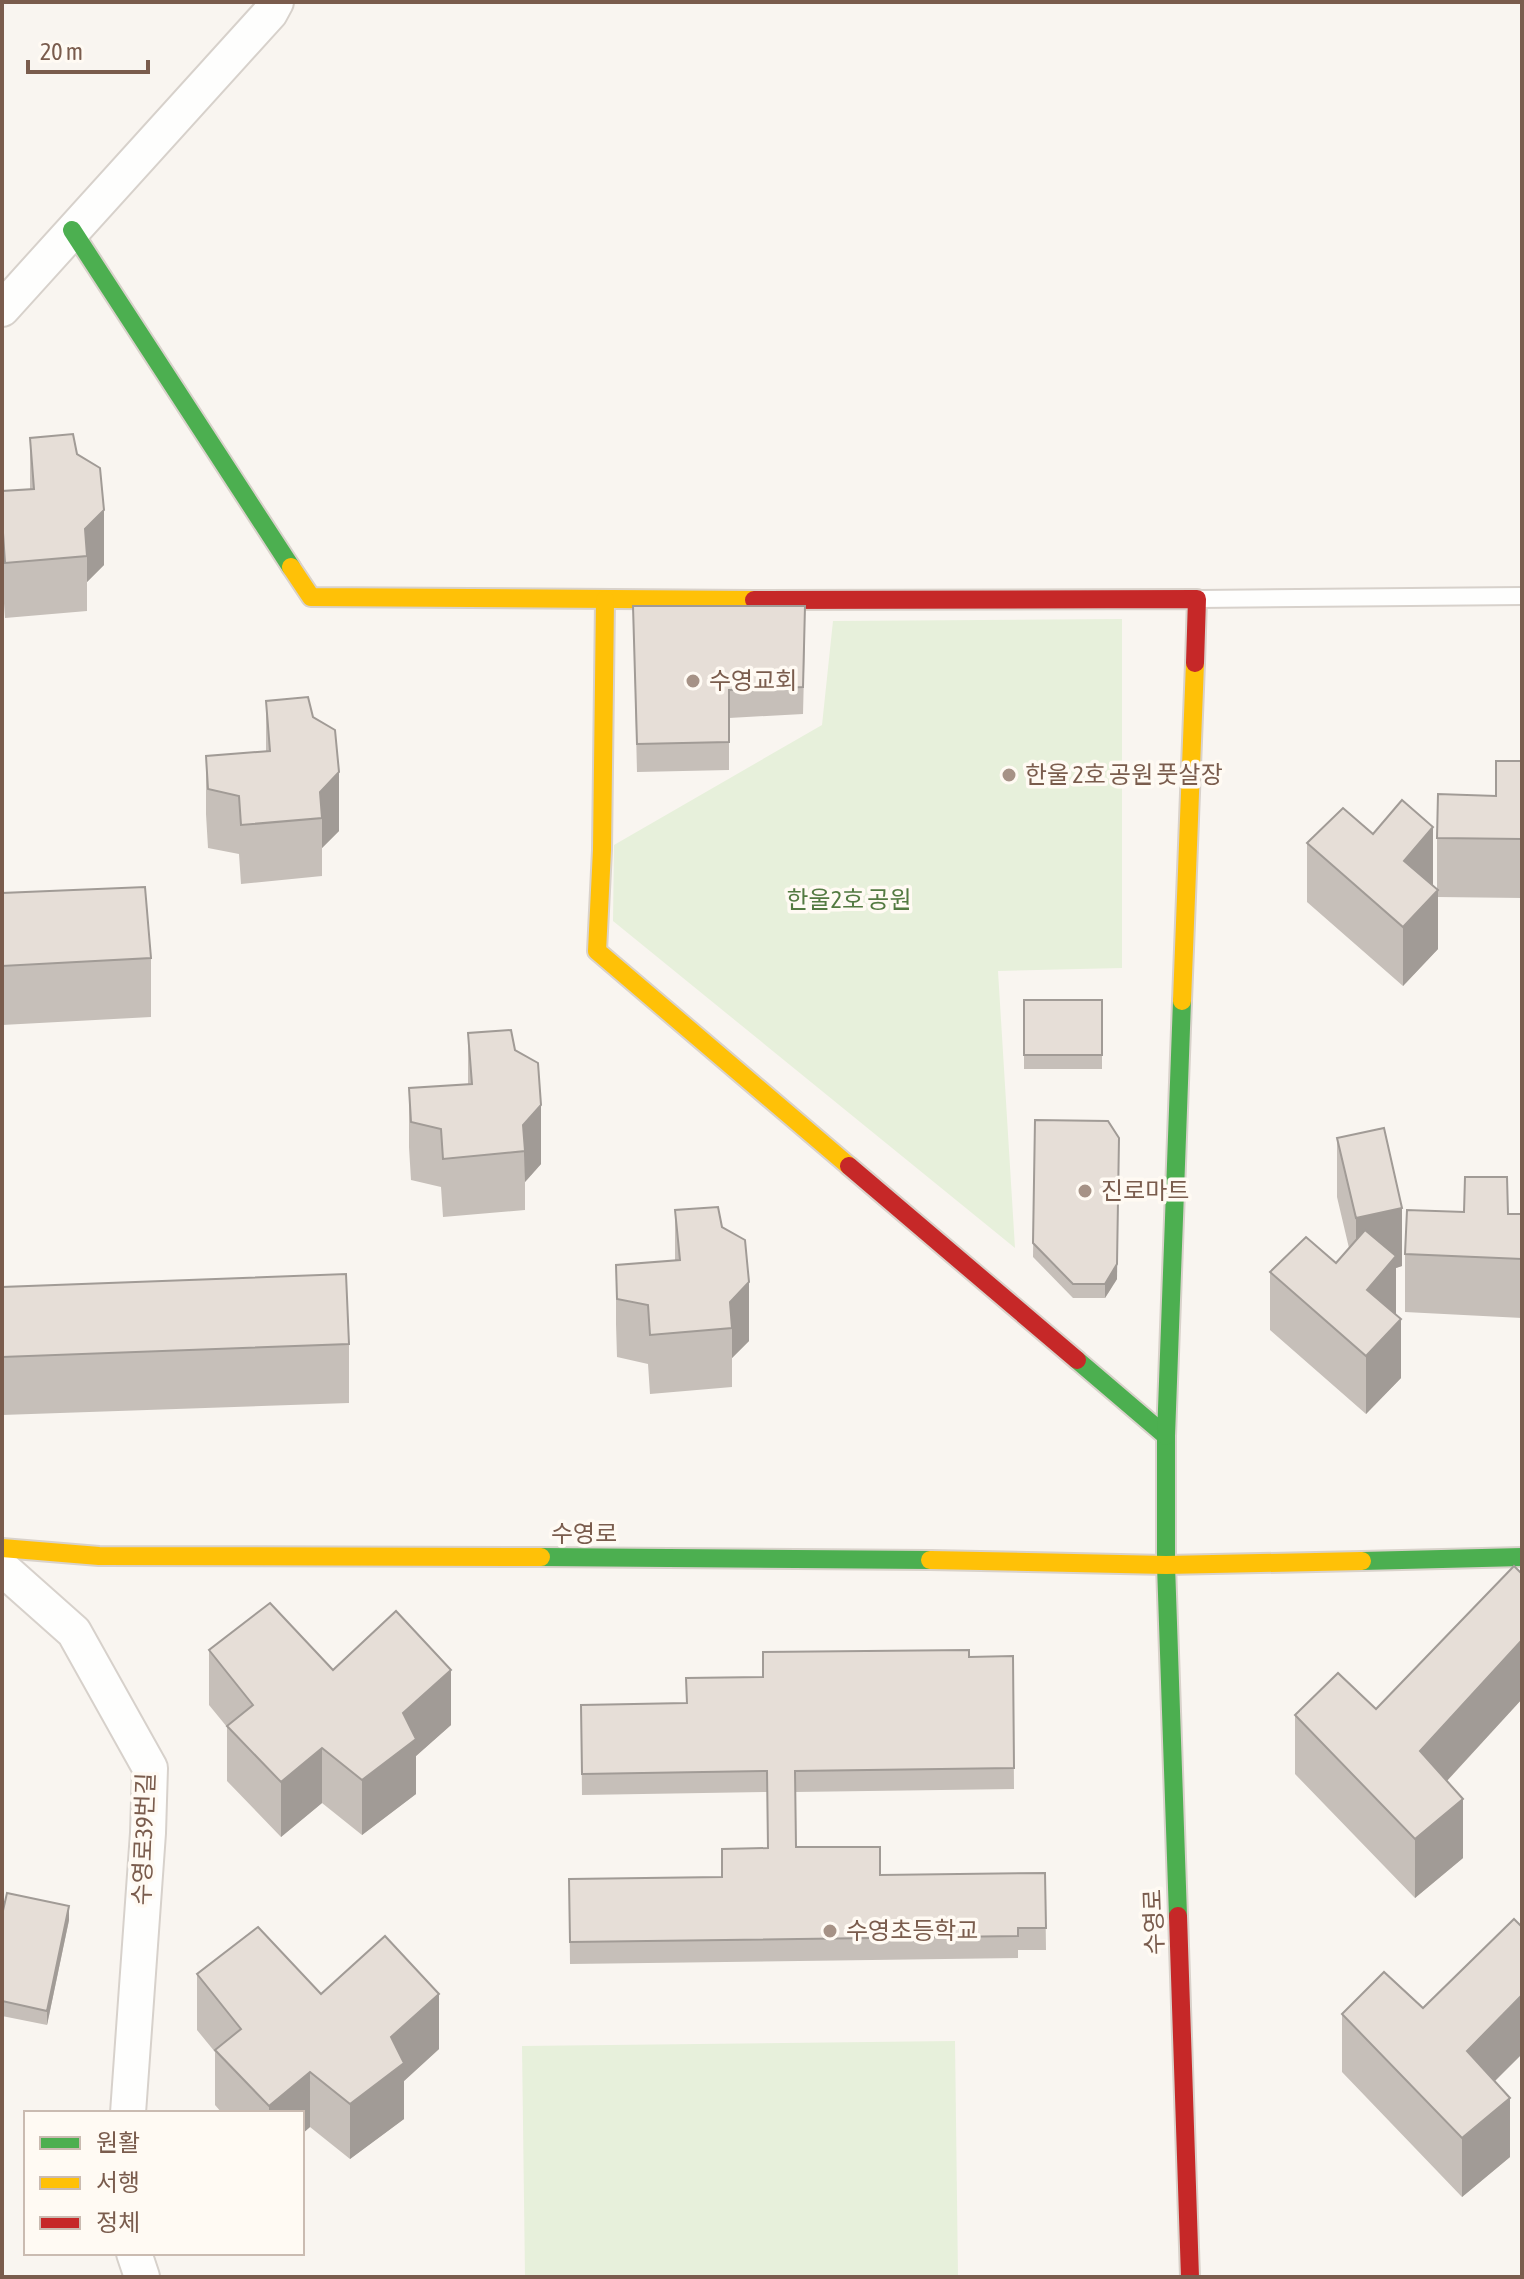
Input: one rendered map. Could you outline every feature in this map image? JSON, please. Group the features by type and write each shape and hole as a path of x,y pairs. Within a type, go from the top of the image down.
{"street":[{"path":"2,309 270,13 276,2"},
{"path":"72,230 311,597 1197,599 1166,1436 1166,1565"},
{"path":"605,600 602,850 597,951 1166,1436"},
{"name":"수영로","path":"2,1548 99,1556 829,1558 1166,1565 1522,1557"},
{"name":"수영로","path":"1166,1565 1190,2277"},
{"name":"수영로39번길","path":"2,1568 74,1632 150,1768 128,2111"},
{"path":"135,2255 142,2277"}],"lane":[{"path":"1197,599 1522,596"}],"green space":[{"name":"한울2호 공원","path":"1122,619 1122,968 998,971 1015,1248 613,921 614,845 822,725 833,621"},
{"path":"955,2041 958,2277 525,2277 522,2046"}],"building":[{"path":"73,434 77,454 100,468 104,510 85,529 87,556 5,563 2,491 34,489 30,438"},
{"path":"633,606 805,606 803,687 729,690 729,742 637,744"},
{"path":"308,697 313,717 335,730 339,772 320,792 322,818 241,825 239,796 208,789 206,756 270,751 266,701"},
{"path":"1496,761 1522,761 1522,839 1437,838 1438,794 1496,796"},
{"path":"1402,800 1433,827 1404,861 1438,890 1403,927 1307,843 1343,808 1373,834"},
{"path":"145,887 151,958 2,966 2,893"},
{"path":"1024,1000 1102,1000 1102,1055 1024,1055"},
{"path":"511,1030 515,1050 538,1063 541,1105 523,1125 525,1151 443,1159 441,1129 411,1122 409,1088 472,1084 468,1033"},
{"path":"1035,1120 1108,1121 1119,1138 1117,1264 1105,1284 1073,1284 1033,1243"},
{"path":"1384,1128 1402,1208 1356,1218 1337,1138"},
{"path":"1465,1177 1507,1177 1508,1214 1522,1214 1522,1259 1405,1254 1407,1210 1464,1212"},
{"path":"718,1207 722,1227 745,1240 749,1282 730,1302 732,1328 650,1335 648,1305 617,1299 616,1265 680,1260 675,1210"},
{"path":"1365,1230 1396,1256 1367,1290 1401,1319 1366,1356 1270,1272 1306,1237 1336,1263"},
{"path":"346,1274 349,1344 2,1357 2,1287"},
{"path":"1514,1566 1522,1574 1522,1640 1420,1751 1463,1799 1415,1839 1295,1715 1338,1673 1376,1709"},
{"path":"270,1603 333,1670 396,1611 451,1670 403,1713 416,1739 362,1780 322,1748 281,1782 227,1726 253,1705 209,1650"},
{"path":"969,1650 969,1657 1013,1656 1014,1768 795,1771 796,1847 880,1847 880,1875 1045,1873 1046,1928 1018,1928 1018,1936 570,1942 569,1879 722,1877 722,1849 768,1848 767,1771 582,1774 581,1705 687,1703 686,1678 763,1677 763,1652"},
{"path":"7,1893 69,1906 47,2011 2,2001 2,1915"},
{"path":"1514,1919 1522,1927 1522,1995 1467,2051 1510,2098 1462,2138 1342,2014 1384,1972 1423,2008"},
{"path":"258,1927 321,1994 385,1936 439,1994 391,2037 404,2063 350,2104 310,2072 269,2106 215,2050 241,2029 197,1974"}],"traffic: fast":[{"path":"72,230 291,567"},
{"path":"1166,1436 1182,1001"},
{"path":"1077,1360 1166,1436 1166,1565 1178,1916"},
{"path":"541,1557 930,1560"},
{"path":"1362,1561 1522,1557"}],"traffic: slow":[{"path":"291,567 311,597 754,600"},
{"path":"605,600 602,850 597,951 849,1166"},
{"path":"1182,1001 1195,663"},
{"path":"2,1548 99,1556 541,1557"},
{"path":"930,1560 1166,1565 1362,1561"}],"traffic: jam":[{"path":"754,600 1197,599 1195,663"},
{"path":"849,1166 1077,1360"},
{"path":"1178,1916 1190,2277"}],"place":[{"name":"수영교회","path":"693,681"},
{"name":"한울 2호 공원 풋살장","path":"1009,775"},
{"name":"진로마트","path":"1085,1191"},
{"name":"수영초등학교","path":"830,1931"}]}
